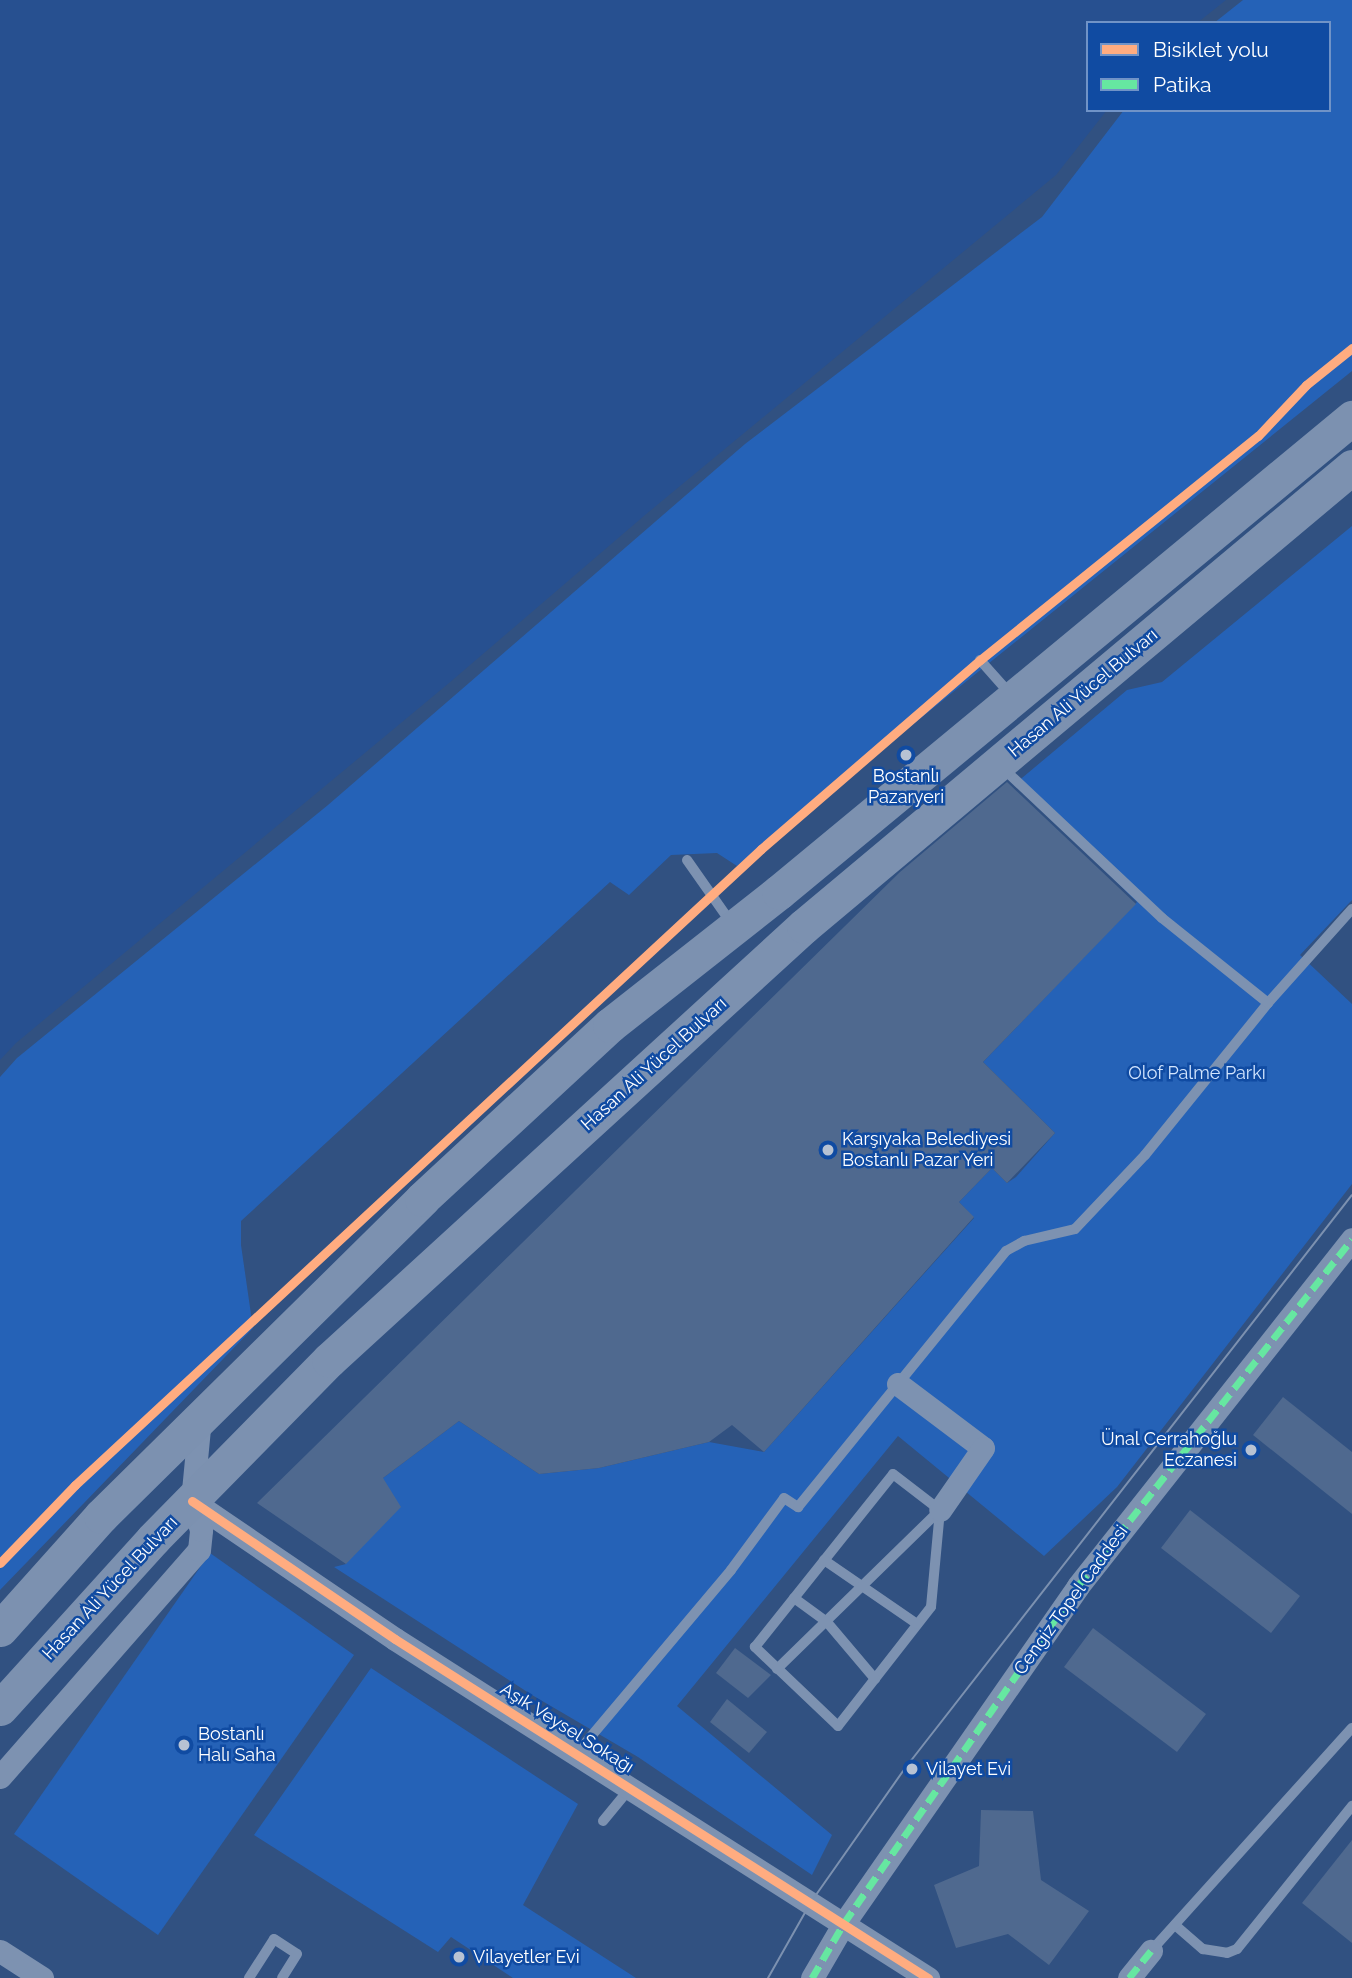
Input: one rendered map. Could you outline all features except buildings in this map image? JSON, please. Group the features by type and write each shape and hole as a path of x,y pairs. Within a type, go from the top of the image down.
{"main road":[{"path":"0,1629 101,1516 422,1199 610,1025 734,927 1352,418"},
{"name":"Hasan Ali Yücel Bulvarı","path":"0,1708 153,1539 328,1360 804,926 1352,467"}],"street":[{"name":"Cengiz Topel Caddesi","path":"813,1978 844,1923 1078,1586 1352,1239"},
{"path":"898,1384 983,1448 940,1510"},
{"path":"0,1777 199,1550 201,1530 192,1501 200,1418"},
{"name":"Aşık Veysel Sokağı","path":"192,1501 395,1639 928,1978"},
{"path":"0,1951 41,1978"},
{"path":"1129,1978 1151,1951"}],"lane":[{"path":"980,660 1013,698"},
{"path":"998,764 1162,918 1268,1003"},
{"path":"687,860 734,927"},
{"path":"577,1753 731,1570 784,1498 798,1507 1006,1251 1024,1241 1074,1229 1145,1155 1268,1003 1352,909"},
{"path":"893,1474 940,1510 931,1606 838,1726 755,1647 893,1474"},
{"path":"777,1669 940,1510"},
{"path":"824,1560 917,1624"},
{"path":"794,1598 826,1621 875,1679"},
{"path":"1151,1951 1352,1728"},
{"path":"603,1821 631,1787"},
{"path":"1175,1924 1203,1949 1227,1953 1237,1949 1352,1806"},
{"path":"248,1978 274,1939 297,1954 282,1978"}],"green space":[{"path":"1243,0 1352,0 1352,371 737,866 717,853 671,855 629,895 610,882 241,1221 241,1245 253,1328 0,1590 0,1077 17,1058 328,805 745,444 1042,217 1122,112 1331,112 1331,21 1217,21"},
{"name":"Olof Palme Parkı","path":"1352,526 1352,900 1300,955 1352,1004 1352,1184 1117,1487 1044,1556 898,1436 677,1706 832,1835 812,1875 638,1757 532,1695 334,1567 346,1564 383,1478 459,1421 539,1474 599,1468 709,1442 764,1452 974,1218 959,1202 992,1168 1007,1183 1016,1177 1055,1133 983,1062 1137,902 1016,783 1127,690 1162,682"},
{"name":"Bostanlı Halı Saha","path":"210,1553 354,1655 158,1935 14,1834"},
{"path":"371,1668 578,1804 523,1905 636,1978 513,1978 451,1937 438,1952 254,1835"}],"shaded area":[{"path":"0,0 1226,0 1200,21 1086,21 1086,112 1105,112 1056,175 645,515 449,683 16,1043 0,1060"}],"tram line":[{"path":"768,1978 811,1902 906,1767 1352,1195"}],"marked path":[{"path":"812,1978 844,1923 1078,1586 1352,1239"},
{"path":"1129,1978 1151,1951"}],"cycle path":[{"path":"0,1563 75,1485 761,849 980,660 1258,436 1306,385 1352,348"},
{"path":"192,1501 395,1639 928,1978"}],"place":[{"name":"Bostanlı Pazaryeri","path":"906,755"},
{"name":"Karşıyaka Belediyesi Bostanlı Pazar Yeri","path":"828,1150"},
{"name":"Ünal Cerrahoğlu Eczanesi","path":"1251,1450"},
{"name":"Bostanlı Halı Saha","path":"184,1745"},
{"name":"Vilayet Evi","path":"912,1769"},
{"name":"Vilayetler Evi","path":"459,1957"}]}
